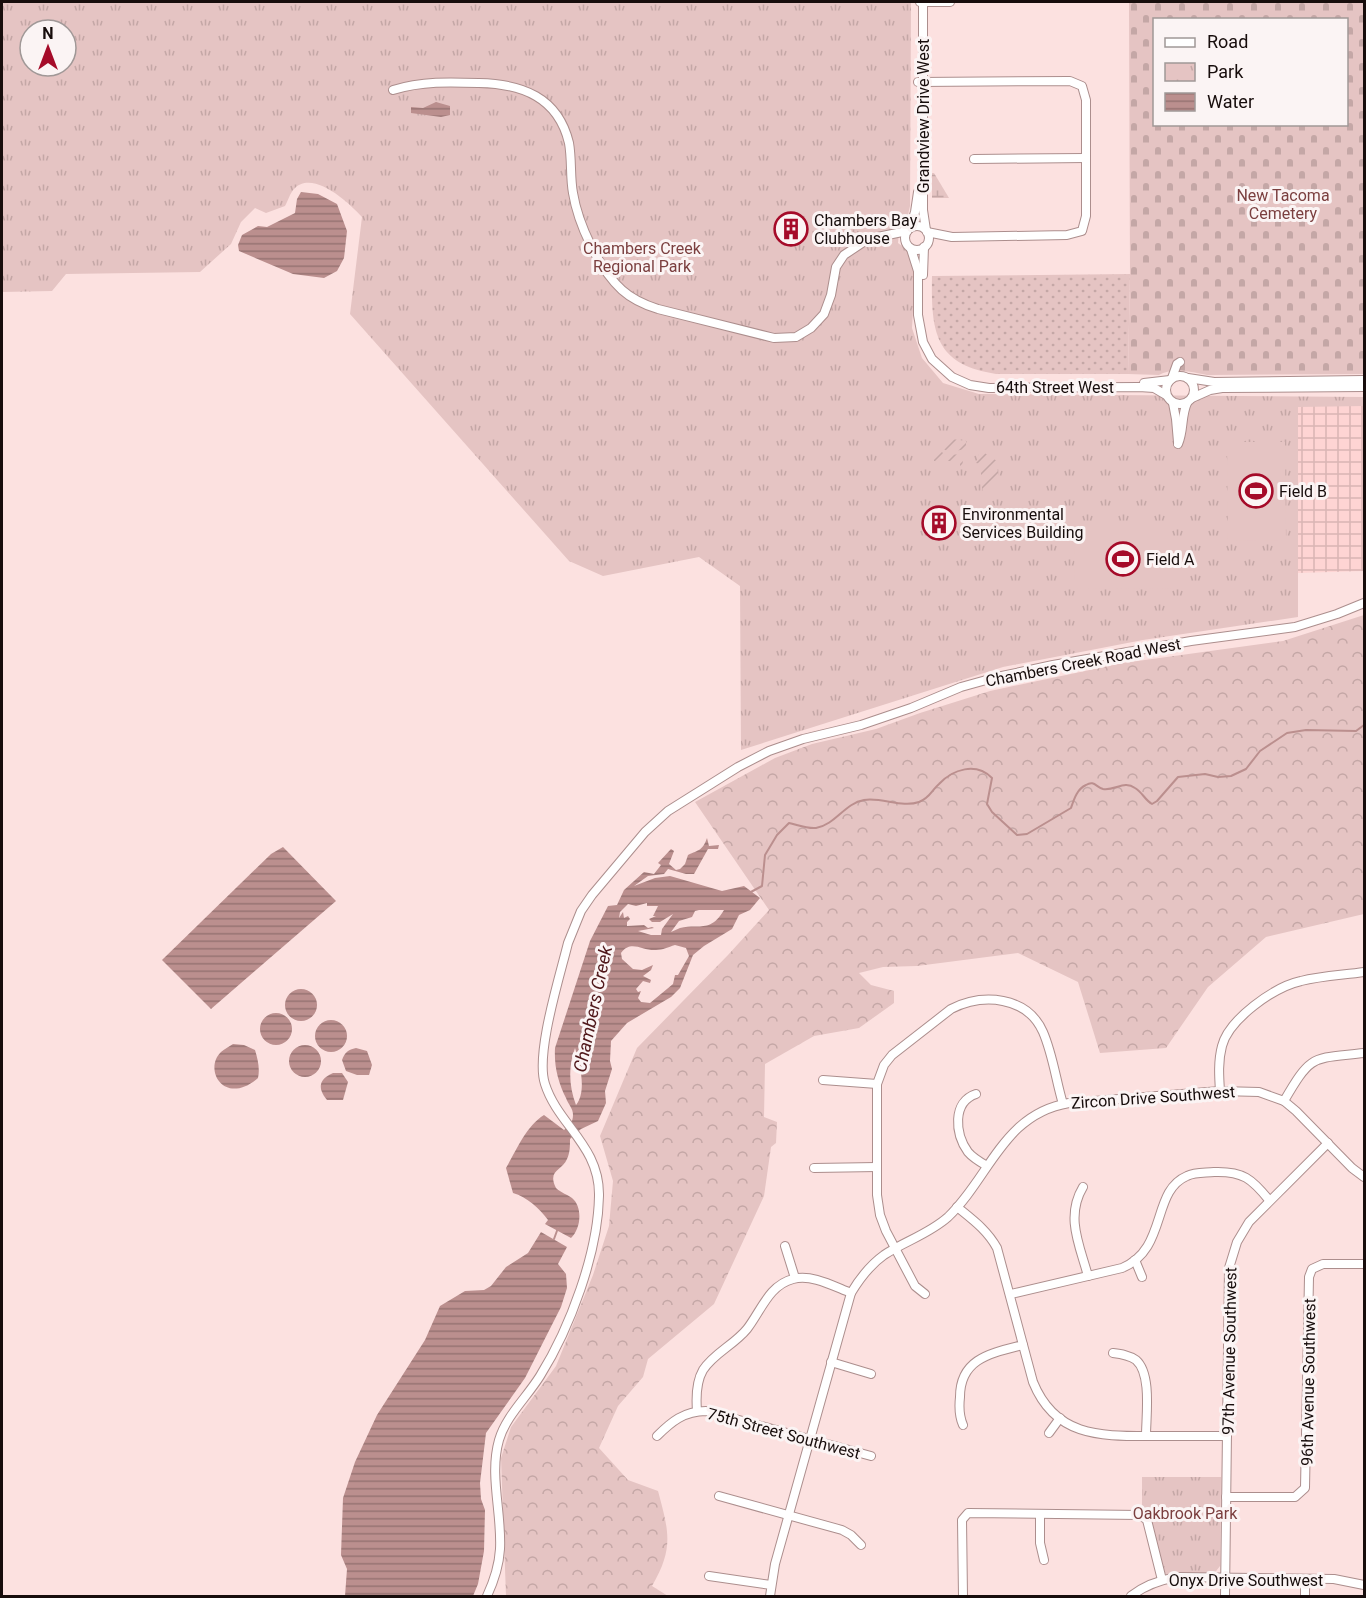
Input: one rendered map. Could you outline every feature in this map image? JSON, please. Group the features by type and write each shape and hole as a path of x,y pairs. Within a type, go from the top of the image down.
{"street":[{"path":"918,2 950,2"},
{"name":"Grandview Drive West","path":"918,2 923,210 927,231"},
{"name":"Grandview Drive West","path":"908,229 918,199 923,2"},
{"path":"393,90 431,82 501,84 523,88 543,101 562,122 569,144 572,191 589,239 608,274 623,291 644,304 658,309 774,338 796,337 811,328 824,314 831,295 836,267 844,255 868,239 918,225 927,231 952,237 1067,235 1082,231 1086,216 1086,100 1082,86 1064,80 921,82"},
{"path":"974,159 1086,158"},
{"path":"908,229 904,238 918,271 918,315 923,342 932,359 946,370"},
{"path":"927,231 923,275 924,329 931,348 946,370"},
{"path":"883,236 920,250 926,245 952,237"},
{"path":"1173,403 1178,444 1182,435 1183,414 1189,400 1194,388 1186,377 1180,362 1166,385 1166,395 1173,403 1179,405 1189,400 1210,390 1222,388 1365,387"},
{"name":"64th Street West","path":"946,370 971,380 997,383 1139,383 1171,379"},
{"name":"64th Street West","path":"946,370 961,382 978,387 1139,387 1154,388 1166,395"},
{"path":"1171,379 1186,377 1214,382 1365,380"},
{"name":"Chambers Creek Road West","path":"487,1596 493,1584 500,1549 496,1465 498,1442 510,1418 556,1350 585,1271 596,1228 599,1196 596,1174 586,1149 547,1091 541,1063 568,942 581,911 635,842 668,811 738,767 769,751 803,739 861,726 961,687 1053,664 1294,627 1365,603"},
{"path":"1220,1091 1219,1064 1222,1045 1229,1030 1242,1015 1281,989 1299,981 1365,972"},
{"path":"925,1294 915,1286 880,1215 877,1167 877,1084 887,1059 951,1009 967,1002 996,999 1016,1005 1034,1018 1039,1025 1048,1043 1063,1104"},
{"path":"1284,1101 1302,1071 1316,1060 1327,1056 1365,1053"},
{"path":"823,1080 877,1084"},
{"name":"Zircon Drive Southwest","path":"810,1439 851,1293 865,1271 886,1254 938,1225 957,1207 1019,1127 1038,1114 1063,1104 1220,1091 1259,1092 1284,1101 1365,1177"},
{"path":"976,1094 966,1099 959,1111 959,1133 969,1154 987,1166"},
{"name":"97th Avenue Southwest","path":"1225,1596 1229,1268 1240,1235 1269,1200 1328,1143"},
{"path":"814,1168 877,1167"},
{"path":"1011,1294 1122,1268 1135,1260 1145,1251 1155,1234 1171,1189 1179,1180 1188,1175 1228,1172 1244,1176 1256,1185 1269,1200"},
{"path":"1083,1187 1075,1203 1074,1214 1088,1276"},
{"path":"957,1207 980,1225 997,1248 1037,1391 1050,1410 1080,1430 1093,1434 1227,1436"},
{"path":"785,1246 795,1278"},
{"path":"1135,1260 1142,1277"},
{"name":"96th Avenue Southwest","path":"1226,1497 1288,1498 1299,1496 1305,1488 1309,1277 1311,1271 1323,1264 1365,1264"},
{"path":"657,1436 678,1418 697,1411 698,1381 704,1369 713,1358 749,1333 770,1294 784,1283 795,1278 820,1281 851,1293"},
{"path":"963,1425 960,1419 960,1390 965,1373 980,1358 1023,1345"},
{"path":"1113,1353 1131,1358 1144,1372 1146,1436"},
{"path":"831,1362 871,1374"},
{"name":"75th Street Southwest","path":"697,1411 711,1412 871,1456"},
{"path":"1049,1433 1060,1418"},
{"path":"771,1596 775,1564 810,1439"},
{"path":"719,1496 842,1530 861,1545"},
{"path":"963,1596 962,1526 964,1515 968,1513 1142,1516 1147,1521 1162,1580"},
{"path":"1040,1514 1041,1548 1044,1560"},
{"path":"709,1576 771,1585"},
{"name":"Onyx Drive Southwest","path":"1131,1596 1140,1589 1177,1577 1334,1579 1365,1586"},
{"path":"1305,1579 1305,1596"}],"shaded area":[{"path":"1298,406 1364,406 1364,571 1298,573"}],"green space":[{"name":"Chambers Creek Regional Park","path":"2,2 911,2 910,206 907,219 900,224 898,243 907,250 915,276 912,328 922,358 943,383 979,394 1364,397 1364,406 1298,407 1298,617 1143,640 1003,667 741,750 740,586 699,557 603,576 569,561 350,314 362,217 330,190 311,183 302,184 294,189 285,206 266,213 255,208 241,222 231,244 200,272 66,274 52,291 2,292"},
{"name":"New Tacoma Cemetery","path":"1129,2 1364,2 1364,374 1207,375 1170,371 1159,375 1128,374"},
{"path":"932,173 934,173 949,198 932,198"},
{"path":"1130,274 1128,374 996,374 960,363 948,354 935,329 932,276"},
{"path":"952,439 966,441 966,449 949,452 938,446"},
{"name":"Field B","path":"1227,442 1285,442 1286,540 1228,541"},
{"path":"936,448 946,455 964,454 962,467 960,467 960,461 934,461 930,453"},
{"path":"980,450 997,461 990,467 984,478 981,478 981,464 976,463"},
{"path":"997,467 999,477 988,492 983,492 981,483 987,479 991,469"},
{"name":"Field A","path":"1075,529 1172,529 1172,588 1074,589"},
{"path":"1364,615 1364,914 1266,937 1208,987 1166,1048 1100,1053 1078,982 1018,953 917,966 883,967 859,973 871,985 894,991 894,1003 859,1028 814,1036 765,1064 764,1117 777,1122 776,1143 771,1147 764,1196 714,1304 648,1359 643,1377 618,1406 599,1448 628,1480 658,1491 665,1518 667,1540 664,1561 652,1586 668,1596 506,1596 501,1458 511,1427 556,1366 593,1275 609,1226 613,1181 600,1136 637,1048 769,910 695,802 775,758 812,744 876,729 990,691 1123,663 1283,641"},
{"name":"Oakbrook Park","path":"1142,1477 1221,1477 1220,1566 1213,1575 1167,1575 1165,1573 1148,1516 1142,1512"}],"water":[{"path":"436,102 450,106 450,115 441,117 411,113 411,107 423,108"},
{"path":"301,192 318,194 337,204 347,231 344,258 337,271 324,278 293,274 239,251 238,245 242,235 258,226 267,227 295,213 297,199"},
{"path":"707,838 709,846 719,845 718,849 708,849 694,874 668,869 664,874 648,876 634,886 655,878 670,876 722,891 744,886 760,898 750,910 739,915 732,929 693,955 680,988 671,997 627,1023 611,1041 612,1069 605,1091 606,1103 598,1121 581,1129 570,1139 567,1159 553,1178 556,1188 572,1198 578,1207 579,1224 571,1238 545,1224 548,1220 537,1207 513,1193 506,1168 527,1132 544,1115 564,1130 571,1122 572,1110 557,1074 555,1048 590,941 608,906 617,905 624,890 644,872 654,874 661,865 658,863 671,849 674,851 669,864 676,870 680,869 685,864 688,855 700,849","holes":["647,903 647,906 658,906 653,916 656,916 649,919 652,922 660,922 673,914 662,929 661,935 638,931 654,928 652,927 627,926 630,919 628,916 624,918 623,912 619,918 620,912 628,904 636,906","724,910 709,925 680,928 671,932 679,921 692,917 695,911","675,945 686,948 689,956 678,975 675,975 673,984 650,1003 641,1002 638,998 641,991 638,992 636,989 643,981 650,983 651,980 643,976 651,970 653,965 642,970 633,969 622,959 621,953 633,946 651,950","575,1048 582,1085 576,1105 570,1077"]},
{"path":"283,847 336,901 211,1009 162,960 271,854"},
{"path":"301,989 312,994 317,1005 312,1016 301,1021 290,1016 285,1005 290,994"},
{"path":"276,1013 287,1018 292,1029 287,1040 276,1045 265,1040 260,1029 265,1018"},
{"path":"331,1020 342,1025 347,1036 342,1047 331,1052 320,1047 315,1036 320,1025"},
{"path":"233,1044 244,1045 255,1050 259,1068 258,1078 246,1086 235,1089 220,1082 214,1067 221,1052"},
{"path":"305,1045 316,1050 321,1061 316,1072 305,1077 294,1072 289,1061 294,1050"},
{"path":"356,1048 367,1051 372,1065 369,1075 357,1075 346,1071 343,1057 347,1052"},
{"path":"333,1073 342,1073 348,1082 343,1100 327,1100 322,1092 322,1081"},
{"path":"541,1232 567,1247 558,1264 566,1274 567,1288 561,1307 525,1378 486,1433 480,1483 481,1499 485,1510 484,1551 478,1584 473,1596 345,1596 347,1569 341,1555 343,1498 355,1462 377,1415 425,1340 440,1306 465,1291 484,1290 491,1286 506,1267 528,1253"}],"waterway":[{"name":"Chambers Creek","path":"749,893 762,886 765,855 777,835 789,823 809,828 823,826 851,805 864,800 906,804 919,802 951,774 965,769 979,770 992,778 987,804 992,812 1017,835 1027,834 1071,808 1078,792 1089,784 1103,789 1123,785 1131,786 1152,804 1178,777 1205,774 1218,777 1231,776 1246,769 1260,751 1287,733 1306,730 1356,731 1364,725"},
{"name":"Chambers Creek","path":"554,1239 558,1228"}],"place":[{"name":"Chambers Bay Clubhouse","path":"791,229"},
{"name":"Field B","path":"1256,491"},
{"name":"Environmental Services Building","path":"939,523"},
{"name":"Field A","path":"1123,559"}]}
